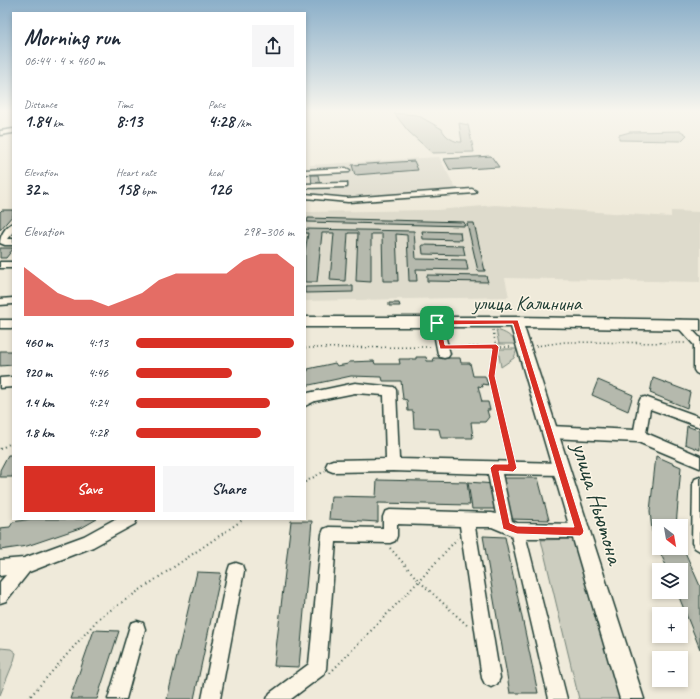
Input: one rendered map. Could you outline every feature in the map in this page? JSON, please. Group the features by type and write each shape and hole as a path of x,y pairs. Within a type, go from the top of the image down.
{"main road":[{"name":"улица Калинина","path":"306,322 700,324"},
{"name":"улица Ньютона","path":"516,322 632,699"}],"street":[{"path":"306,172 346,170"},
{"path":"306,186 344,185"},
{"path":"306,196 348,200 472,191"},
{"path":"12,227 2,240 5,242 12,242"},
{"path":"0,302 12,302"},
{"path":"437,323 443,350"},
{"path":"0,324 12,324"},
{"path":"680,324 700,344 700,370"},
{"path":"0,383 12,382"},
{"path":"306,400 312,397 355,388 390,390 393,465"},
{"path":"638,436 646,402 700,422"},
{"path":"550,432 638,436 700,462"},
{"path":"333,466 393,465 561,469"},
{"path":"494,468 558,699"},
{"path":"700,484 700,542"},
{"path":"276,699 317,669 329,534 390,536 390,517 467,523 492,520 511,528 580,531"},
{"path":"0,568 24,566 88,542 128,520"},
{"path":"467,523 491,678"},
{"path":"0,595 24,566"},
{"path":"211,699 236,571"},
{"path":"117,699 136,630"}],"path":[{"path":"493,329 496,347 492,376 513,468"},
{"path":"532,347 565,342 700,344"},
{"path":"306,348 443,350 517,347"},
{"path":"0,449 12,443"},
{"path":"306,481 333,466"},
{"path":"28,699 99,618 243,520"},
{"path":"329,674 420,581 467,523"},
{"path":"380,536 420,581 486,642"}],"shaded area":[{"path":"422,144 472,144 474,152 432,153"},
{"path":"439,157 457,191 349,198 338,195 314,194 310,165"},
{"path":"495,205 671,217 671,211 700,212 700,282 505,278 509,297 306,301 306,212 437,210"},
{"path":"496,330 508,335 516,344 499,344"},
{"path":"498,349 517,349 514,358 501,367"},
{"path":"573,539 623,699 579,699 541,540"},
{"path":"0,648 11,649 16,653 0,695"}],"building":[{"path":"491,156 499,167 450,170 444,159"},
{"path":"414,161 418,170 355,175 352,165"},
{"path":"311,175 318,175 320,185 312,186"},
{"path":"2,210 12,210 12,216 0,230 0,212"},
{"path":"308,218 464,222 465,226 307,222"},
{"path":"467,223 474,223 485,271 478,271"},
{"path":"306,229 414,231 416,259 466,260 468,270 416,269 417,281 409,281 407,235 396,234 398,281 383,281 382,234 371,234 371,282 356,281 358,233 348,233 345,281 330,280 334,233 322,233 317,282 306,282 306,246 308,233 306,233"},
{"path":"422,231 460,232 461,240 423,239"},
{"path":"422,245 463,246 465,255 423,254"},
{"path":"0,248 12,248 6,258 0,258"},
{"path":"427,275 486,276 488,282 427,281"},
{"path":"353,286 353,292 306,293 306,287"},
{"path":"389,303 399,303 400,306 389,306"},
{"path":"0,351 12,351 12,365 0,366"},
{"path":"416,357 426,357 427,361 434,361 433,358 460,358 461,363 470,363 473,376 485,376 488,385 482,384 483,387 478,386 482,402 488,402 490,410 487,410 489,417 485,422 471,422 473,438 441,438 439,429 414,428 413,411 408,411 407,400 403,399 401,381 383,381 382,377 351,376 306,386 306,372 308,369 335,363 337,366 348,364 349,362 374,361 375,364 400,364 399,359 416,359"},
{"path":"653,378 690,392 687,408 650,393"},
{"path":"598,380 633,395 628,411 592,395"},
{"path":"687,426 700,431 700,450 685,444"},
{"path":"8,455 12,455 12,477 0,477 0,470"},
{"path":"656,456 681,467 677,519 652,519 652,531 650,511"},
{"path":"501,478 538,478 549,520 509,519"},
{"path":"377,480 467,482 470,505 378,503 378,522 329,519 331,496 376,497"},
{"path":"468,482 495,484 497,494 492,494 495,509 472,509"},
{"path":"25,520 95,520 83,527 27,546 0,550 0,528 10,527 13,522"},
{"path":"291,521 312,521 299,667 274,666"},
{"path":"483,536 505,537 538,693 510,693"},
{"path":"661,555 686,555 700,586 700,649 688,619 688,607 683,607 680,599 688,599 688,563 665,563"},
{"path":"197,572 221,573 194,699 167,699"},
{"path":"94,630 119,631 97,699 70,699"}],"route":[{"path":"516,322 580,531 517,530 506,526 494,468 513,468 492,376 496,347 442,347 437,323 516,322"}]}
